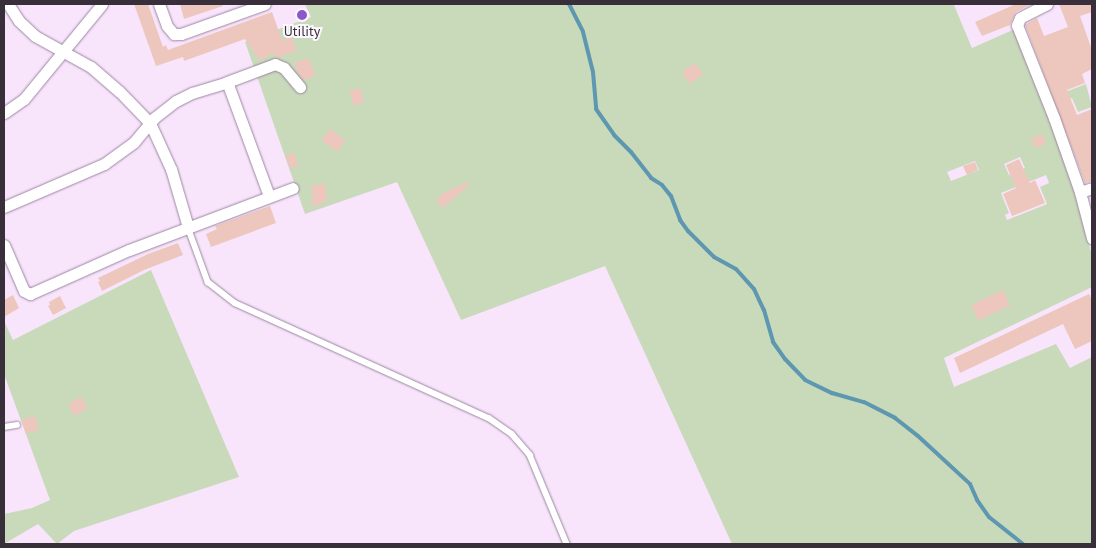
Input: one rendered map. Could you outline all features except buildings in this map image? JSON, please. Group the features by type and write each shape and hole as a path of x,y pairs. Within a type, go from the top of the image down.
{"street":[{"path":"8,4 19,21 35,36 63,51 105,79 150,123 171,169 188,227"},
{"path":"4,113 24,99 102,4"},
{"path":"160,4 170,31 181,34 265,4"},
{"path":"1047,4 1020,18 1017,25 1054,118 1080,192 1092,238"},
{"path":"4,207 104,164 138,139 150,123 184,96 274,64 284,68 300,87"},
{"path":"227,82 269,196"},
{"path":"4,246 22,288 30,294 106,259 293,188"},
{"path":"1080,192 1092,188"}],"lane":[{"path":"188,227 208,282 235,303 489,418 512,434 530,455 566,544"},
{"path":"4,427 17,425"}],"green space":[{"path":"305,4 956,4 954,5 972,48 1015,29 1037,79 1077,197 1092,256 1092,287 944,358 954,387 1056,344 1070,368 1092,357 1092,544 732,544 605,266 461,320 397,182 305,214 245,42 311,17","holes":["1020,157 1025,168 1009,175 1004,164","975,161 979,170 951,181 947,172","1046,175 1049,183 1040,187 1047,204 1007,220 1005,215 1009,213 1001,193"]},
{"path":"1086,84 1092,107 1078,112 1072,98 1068,100 1065,92"},
{"path":"151,270 239,477 74,531 57,544 38,524 4,544 4,514 32,508 50,500 4,374 4,321 13,340"}],"waterway":[{"path":"569,4 583,32 593,72 596,109 614,135 631,152 651,178 662,185 671,196 680,220 688,231 714,257 736,269 754,289 764,310 773,342 785,359 805,380 832,393 864,402 895,418 918,436 970,484 977,500 989,517 1023,544"}],"place":[{"name":"Utility","path":"302,15"}]}
